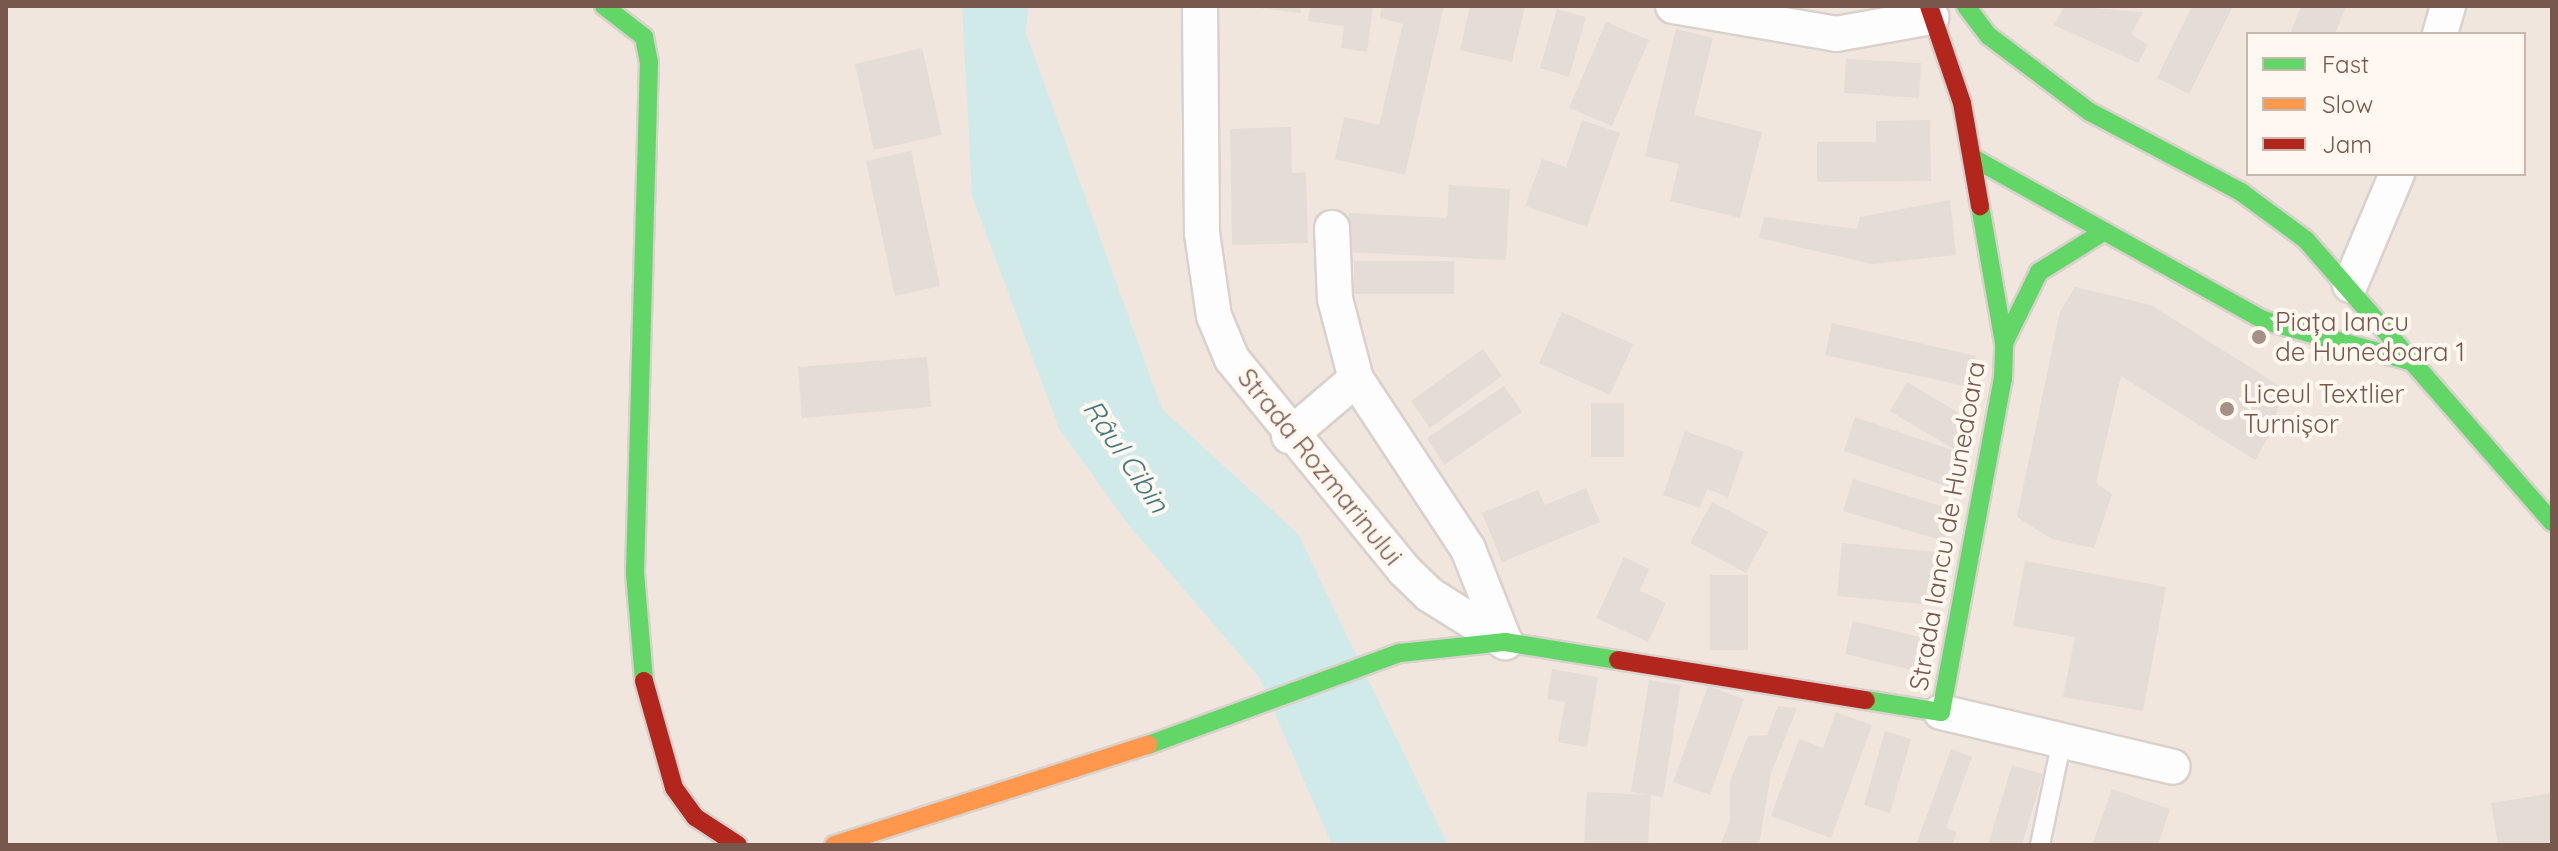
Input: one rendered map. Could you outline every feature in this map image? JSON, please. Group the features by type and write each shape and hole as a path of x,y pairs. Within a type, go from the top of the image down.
{"street":[{"path":"604,6 635,13 649,62 635,573 647,711 674,788 695,817 738,845"},
{"name":"Strada Rozmarinului","path":"1200,6 1202,233 1214,316 1232,359 1289,436 1430,595 1505,642 1941,712"},
{"path":"1673,6 1836,34 1930,12"},
{"path":"1966,6 2024,66 2090,112 2277,216 2350,285 2552,522"},
{"path":"2441,32 2448,6"},
{"name":"Strada Iancu de Hunedoara","path":"1930,12 1975,159 2004,343 2003,379 1941,712"},
{"path":"1975,159 2100,234 2263,320 2417,363"},
{"path":"2350,285 2396,176"},
{"path":"834,845 1225,720 1400,653 1505,642 1468,549 1356,379 1335,299 1332,228"},
{"path":"2004,343 2039,272 2100,234"},
{"path":"1289,436 1356,379"},
{"path":"1941,712 2173,767"}],"lane":[{"path":"2040,845 2062,740"}],"shaded area":[{"path":"6,6 2552,6 2552,845 6,845"}],"water":[{"name":"Râul Cibin","path":"962,6 1028,6 1026,33 1162,409 1298,534 1448,845 1332,845 1259,677 1127,523 1059,428 972,196"}],"building":[{"path":"1243,6 1301,6 1301,13"},
{"path":"1310,6 1373,6 1367,52 1341,48 1344,26 1308,21"},
{"path":"1382,6 1444,6 1405,175 1335,159 1344,117 1379,125 1403,24 1380,18"},
{"path":"1470,6 1525,6 1512,62 1460,50"},
{"path":"2065,6 2143,12 2131,34 2148,45 2138,63 2054,25"},
{"path":"2192,6 2233,6 2189,94 2157,78"},
{"path":"2301,6 2346,6 2336,32 2291,32"},
{"path":"1557,9 1586,17 1569,77 1540,68"},
{"path":"1606,22 1649,40 1612,126 1569,108"},
{"path":"1676,29 1713,38 1694,115 1762,132 1740,218 1670,201 1679,164 1645,156"},
{"path":"922,48 942,135 874,150 855,64"},
{"path":"1846,59 1921,63 1919,98 1844,93"},
{"path":"1582,120 1620,133 1587,227 1525,206 1542,159 1566,167"},
{"path":"1930,120 1931,181 1817,182 1817,142 1876,142 1876,121"},
{"path":"1291,127 1292,173 1306,172 1308,243 1232,245 1230,129"},
{"path":"911,151 940,286 895,296 866,161"},
{"path":"1449,185 1510,189 1506,260 1347,252 1349,213 1447,218"},
{"path":"1950,200 1956,255 1872,264 1759,238 1764,217 1857,229 1860,217"},
{"path":"1354,261 1454,261 1454,294 1354,294"},
{"name":"Liceul Textlier Turnișor","path":"2075,287 2151,305 2283,388 2272,431 2255,460 2121,376 2096,483 2112,494 2094,548 2052,539 2017,517 2060,312"},
{"path":"1562,312 1633,344 1610,395 1539,363"},
{"path":"1832,323 1976,356 1969,387 1825,355"},
{"path":"1483,349 1502,376 1430,428 1411,401"},
{"path":"927,357 931,407 802,418 798,367"},
{"path":"1907,382 1974,422 1957,451 1890,411"},
{"path":"1504,386 1522,412 1444,465 1427,438"},
{"path":"1591,403 1624,403 1624,457 1591,457"},
{"path":"1855,417 1969,456 1957,490 1844,451"},
{"path":"1685,431 1744,452 1728,497 1707,489 1700,508 1663,495"},
{"path":"1853,479 1954,510 1944,541 1843,511"},
{"path":"1586,488 1600,522 1502,562 1482,513 1538,490 1545,505"},
{"path":"1712,502 1768,532 1746,573 1690,543"},
{"path":"1842,543 1936,552 1932,605 1837,596"},
{"path":"1624,557 1649,569 1640,591 1666,603 1648,642 1596,618"},
{"path":"2025,561 2166,587 2143,711 2063,697 2075,637 2013,626"},
{"path":"1710,575 1748,575 1748,650 1710,650"},
{"path":"1853,621 1924,638 1916,671 1845,654"},
{"path":"1552,669 1598,677 1587,747 1558,742 1565,702 1547,699"},
{"path":"1649,680 1681,685 1663,797 1631,792"},
{"path":"1708,686 1744,699 1710,795 1673,782"},
{"path":"1778,706 1797,708 1771,773 1759,845 1720,845 1730,821 1730,781 1748,736 1767,735"},
{"path":"1836,712 1872,725 1831,838 1771,816 1799,739 1823,748"},
{"path":"1885,731 1911,739 1890,813 1864,805"},
{"path":"1951,749 1972,757 1946,828 1957,832 1952,845 1916,845"},
{"path":"2012,765 2043,774 2022,845 1988,845"},
{"path":"2112,789 2170,809 2158,845 2092,845"},
{"path":"1587,792 1651,795 1648,845 1584,845"},
{"path":"2552,793 2552,845 2498,845 2491,803"}],"traffic: fast":[{"path":"604,6 644,37 649,62 635,573 644,681"},
{"path":"1966,6 1989,36 2090,112 2241,192 2306,240 2552,522"},
{"path":"1975,159 2263,320 2417,363"},
{"path":"1866,700 1941,712 2003,379 2004,343 1980,206"},
{"path":"2004,343 2039,272 2100,234"},
{"path":"1148,745 1400,653 1505,642 1618,660"}],"traffic: slow":[{"path":"834,845 1148,745"}],"traffic: jam":[{"path":"1929,6 1962,103 1980,206"},
{"path":"1618,660 1866,700"},
{"path":"644,681 674,788 695,817 738,845"}],"place":[{"name":"Piața Iancu de Hunedoara 1","path":"2259,337"},
{"name":"Liceul Textlier Turnișor","path":"2227,409"}]}
